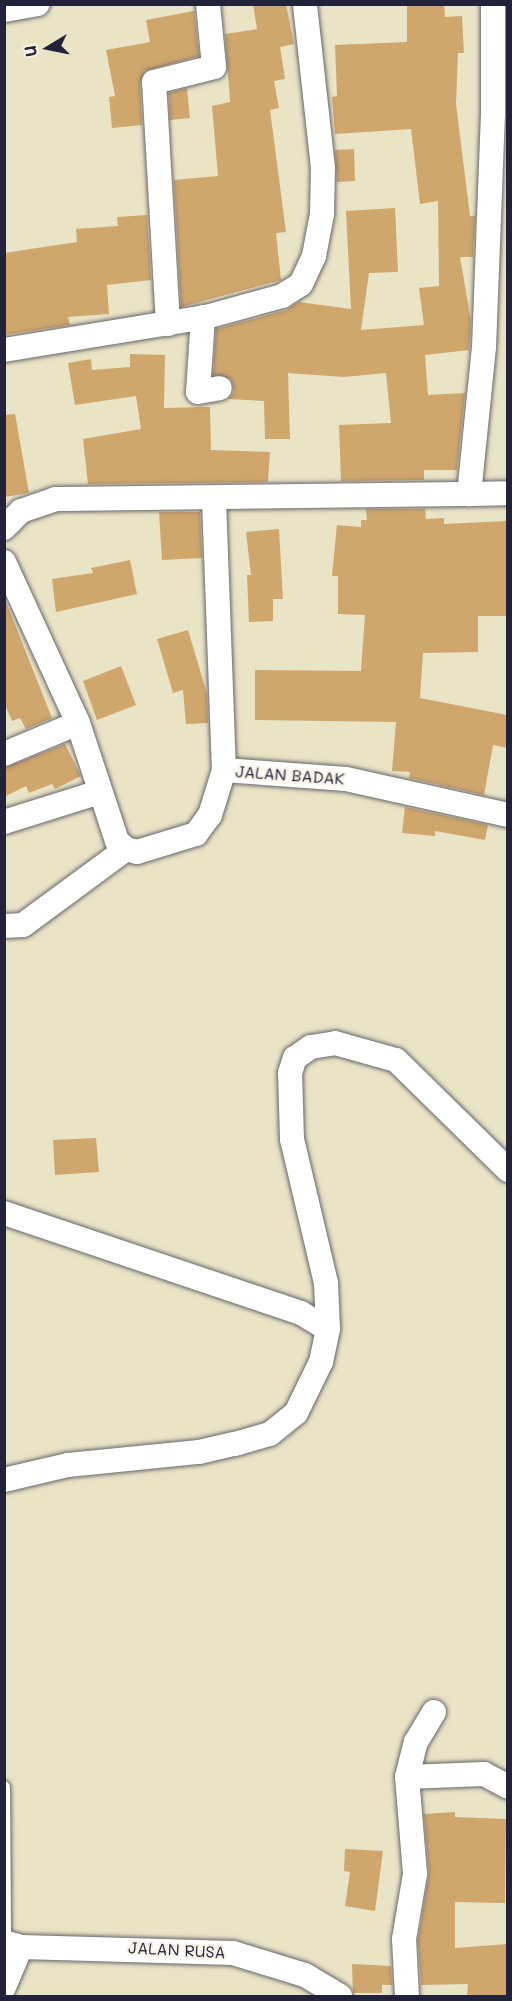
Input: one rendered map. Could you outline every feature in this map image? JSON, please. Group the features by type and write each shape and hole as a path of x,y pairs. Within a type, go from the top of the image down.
{"street":[{"path":"4,10 36,4"},
{"path":"168,324 154,82 214,67 208,4"},
{"path":"4,350 203,317 282,296 308,276 322,214 323,168 306,4"},
{"path":"469,494 484,335 493,113 492,4"},
{"path":"203,317 198,392 220,388"},
{"path":"4,528 21,511 55,499 507,494"},
{"path":"214,499 224,770"},
{"path":"4,562 78,723 100,792 122,845 22,926 4,926"},
{"path":"4,754 78,723"},
{"name":"JALAN BADAK","path":"122,845 137,852 196,834 210,815 224,770 346,779 507,814"},
{"path":"5,826 100,792"},
{"path":"4,1480 69,1465 199,1452 270,1434 285,1424 305,1398 321,1362 328,1329 326,1283 292,1139 290,1073 295,1058 311,1047 335,1043 396,1060 507,1170"},
{"path":"4,1213 301,1313 328,1329"},
{"path":"407,1996 404,1939 415,1874 407,1777 416,1742 435,1712"},
{"path":"407,1777 484,1774 507,1787"},
{"path":"4,1987 10,1944"},
{"name":"JALAN RUSA","path":"10,1944 233,1953 305,1975 340,1996"}],"lane":[{"path":"4,1787 10,1944"}],"building":[{"path":"253,4 286,4 294,44 280,47 285,79 274,81 279,108 270,110 286,232 276,233 281,280 181,307 174,180 218,176 212,106 230,102 225,34 257,29"},
{"path":"407,4 444,4 445,17 462,16 464,53 458,53 456,104 470,216 475,216 473,257 460,257 471,321 469,350 425,355 428,395 465,393 457,470 424,470 424,480 341,481 339,425 391,423 386,373 344,377 288,373 290,439 265,439 264,401 228,399 234,392 231,379 213,375 216,329 286,310 299,302 351,309 346,211 395,208 398,272 369,273 361,330 424,325 419,288 439,286 438,201 420,204 411,129 335,134 332,97 337,96 335,45 407,42"},
{"path":"194,11 199,56 145,71 140,83 142,125 112,128 109,97 115,96 106,50 150,42 146,20"},
{"path":"187,88 190,118 170,120 169,93"},
{"path":"354,149 355,181 337,182 335,150"},
{"path":"147,215 151,280 107,285 109,314 68,317 70,325 4,335 4,253 77,242 76,229 118,226 117,217"},
{"path":"130,354 165,355 164,408 210,407 211,450 270,452 268,482 88,484 83,439 141,429 136,396 75,405 68,363 91,359 92,370 130,367"},
{"path":"15,414 29,493 4,497 4,415"},
{"path":"366,509 425,509 426,519 444,518 444,524 507,521 507,616 478,616 478,652 423,653 420,698 507,715 507,748 493,745 484,795 409,778 410,772 392,771 396,722 255,720 255,670 361,671 365,615 338,614 338,576 332,576 337,525 361,527 361,520 367,520"},
{"path":"159,512 200,512 202,558 162,560"},
{"path":"279,529 283,599 273,599 273,621 249,622 247,575 251,575 246,532"},
{"path":"130,560 137,594 56,612 52,579 93,573 91,568"},
{"path":"4,597 52,718 26,729 20,718 12,721 4,703"},
{"path":"188,630 207,694 208,723 186,724 183,690 173,693 157,639"},
{"path":"121,666 136,705 97,720 83,681"},
{"path":"65,744 81,776 55,789 52,784 29,793 26,786 4,797 4,768"},
{"path":"405,807 488,825 485,840 435,831 435,836 402,833"},
{"path":"96,1138 99,1172 55,1175 53,1140"},
{"path":"455,1812 455,1817 506,1819 505,1903 455,1902 455,1948 507,1944 507,1996 467,1996 468,1984 421,1985 418,1940 429,1873 424,1814"},
{"path":"345,1849 383,1851 375,1911 345,1906 350,1872 344,1871"},
{"path":"352,1964 391,1966 392,1985 382,1985 382,1993 353,1993"}]}
